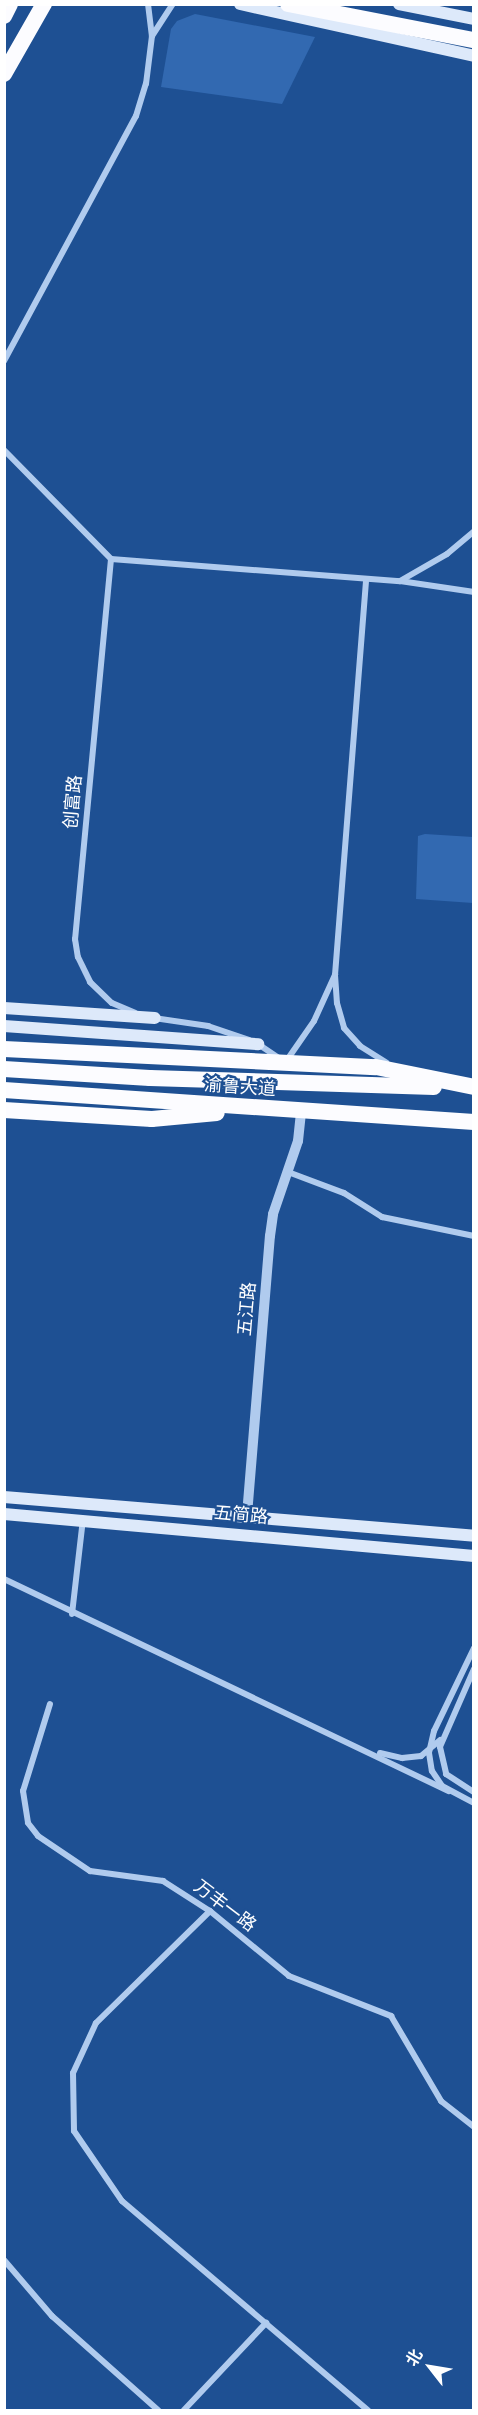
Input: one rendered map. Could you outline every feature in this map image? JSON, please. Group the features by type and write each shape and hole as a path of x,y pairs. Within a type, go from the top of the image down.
{"highway":[{"path":"4,16 10,4"},
{"path":"4,74 44,4"},
{"path":"288,4 474,40"},
{"name":"渝鲁大道","path":"4,1049 285,1062 402,1071 469,1087"},
{"path":"4,1069 150,1078 469,1087"},
{"name":"渝鲁大道","path":"4,1090 474,1122"},
{"path":"4,1110 152,1119 257,1108"}],"main road":[{"path":"240,4 474,56"},
{"path":"399,4 474,19"},
{"path":"4,1008 155,1018"},
{"path":"4,1026 258,1044"},
{"name":"五简路","path":"4,1497 247,1515 474,1536"},
{"name":"五简路","path":"4,1514 83,1519 474,1556"}],"street":[{"path":"4,361 136,116 146,84 152,36 148,4"},
{"path":"152,36 172,4"},
{"path":"4,450 111,559 400,581 474,592"},
{"path":"400,581 447,554 474,531"},
{"name":"创富路","path":"111,559 75,939 82,970 100,993 123,1009 155,1018 208,1026 258,1044 285,1062"},
{"path":"366,579 336,975 337,1003 344,1028 365,1050 402,1071"},
{"path":"285,1062 314,1021 336,975"},
{"name":"五江路","path":"247,1515 270,1236 288,1172 301,1111"},
{"path":"288,1172 344,1193 382,1217 474,1236"},
{"path":"72,1614 83,1519"},
{"path":"4,1579 72,1614 362,1747 474,1803"},
{"path":"449,1791 432,1771 429,1753 434,1731 474,1648"},
{"path":"362,1747 402,1758 429,1753 442,1737 474,1669"},
{"name":"万丰一路","path":"50,1704 23,1791 28,1823 38,1836 90,1871 162,1881 210,1911 289,1976 391,2016 441,2102 474,2127"},
{"path":"442,1737 440,1757 446,1774 474,1792"},
{"path":"210,1911 96,2023 73,2073 74,2131 122,2201 368,2410"},
{"path":"4,2260 52,2316 158,2410"},
{"path":"184,2410 266,2324"}],"shaded area":[{"path":"195,14 315,37 282,104 161,87 171,29 177,21"},
{"path":"425,834 473,837 473,903 416,899 418,836"}]}
